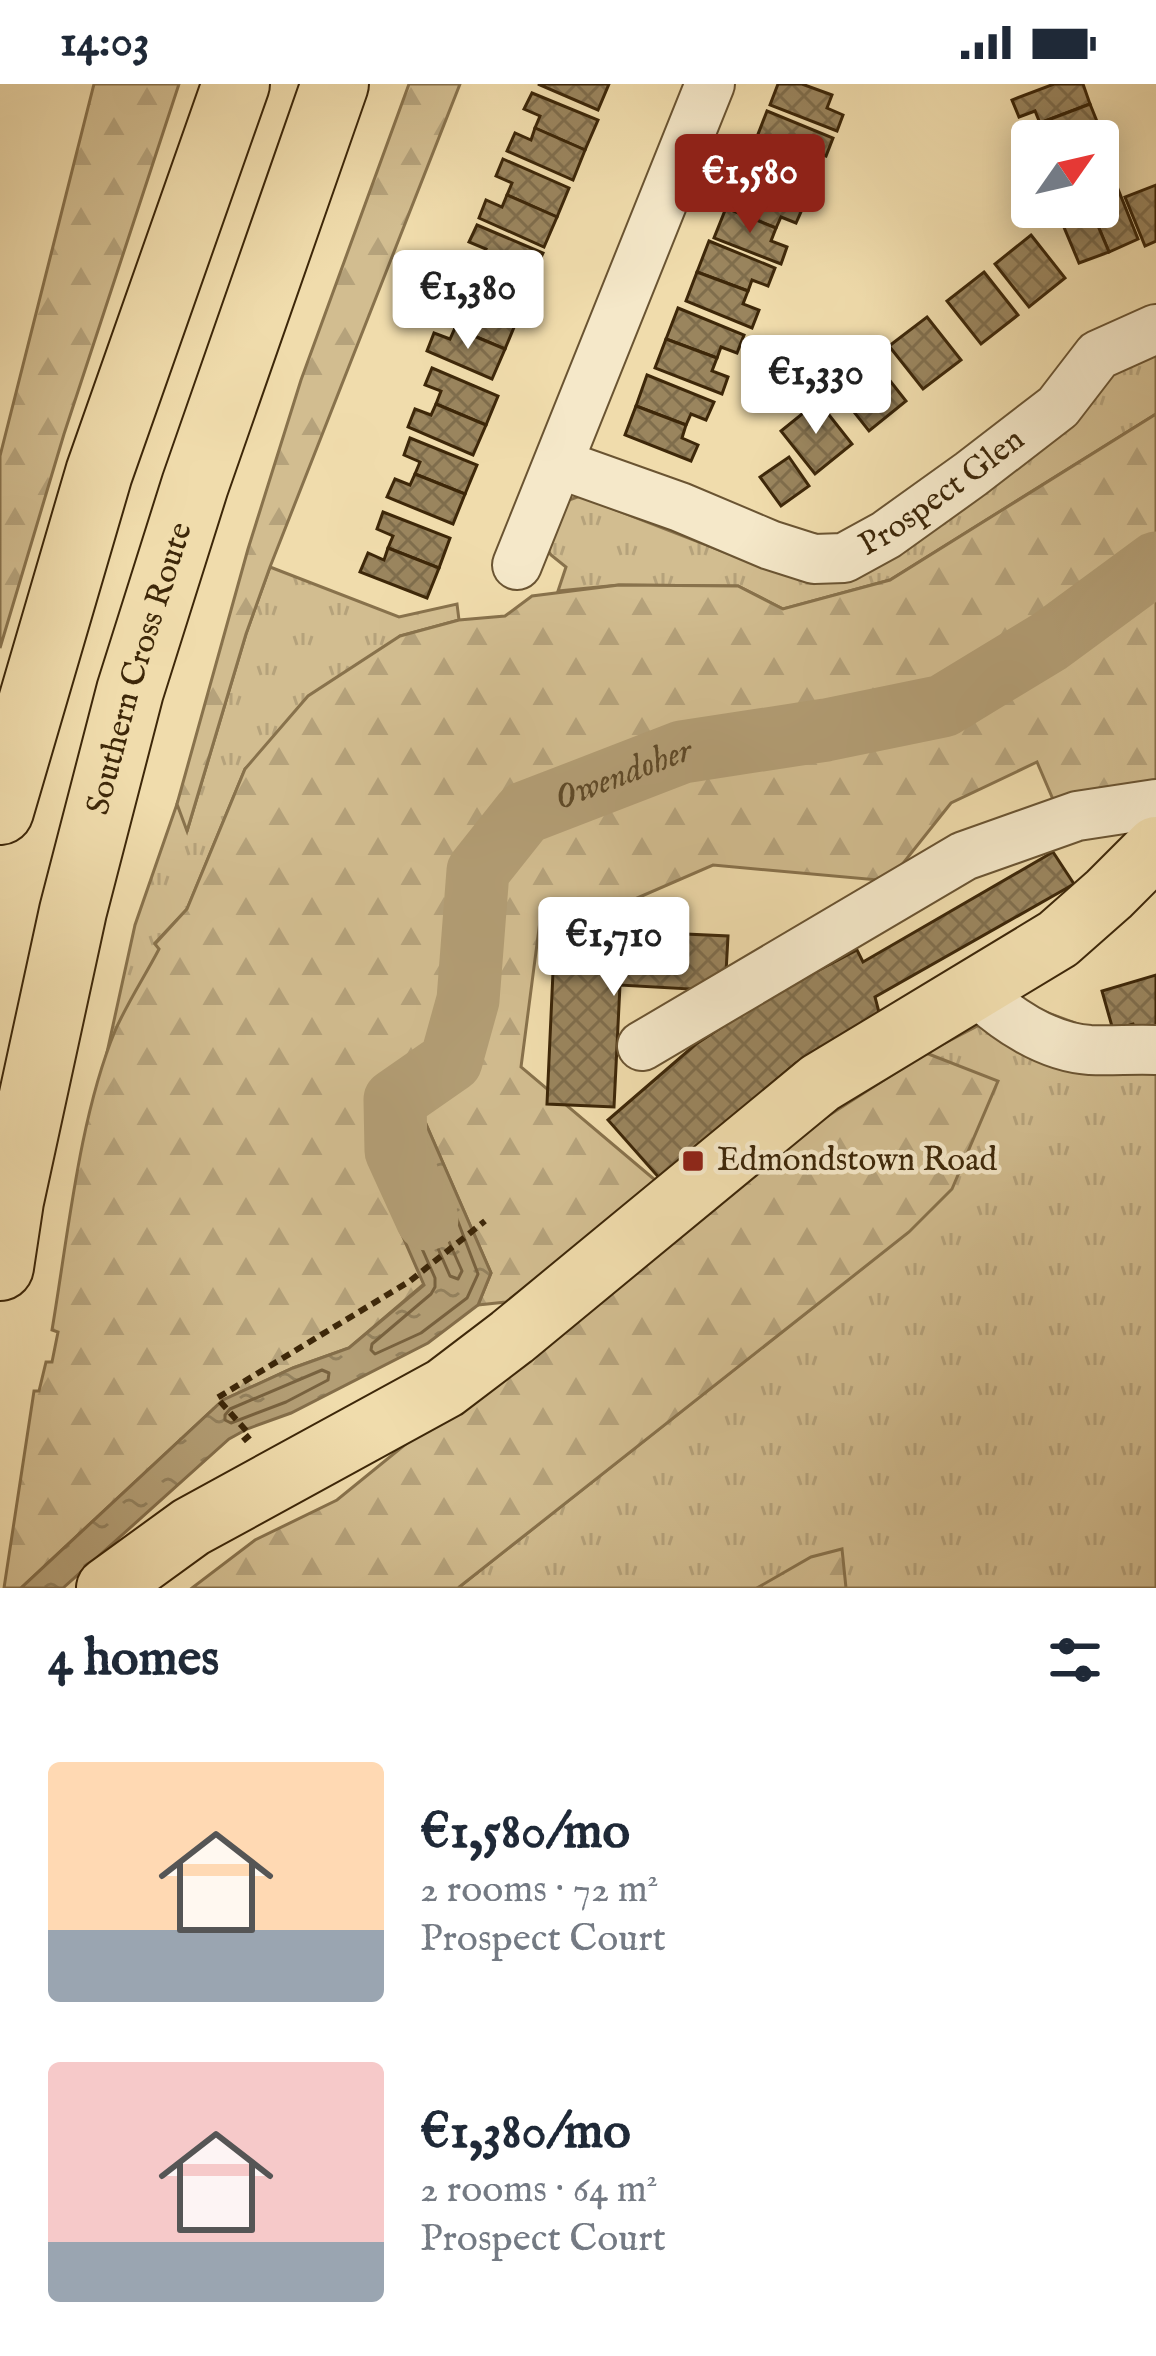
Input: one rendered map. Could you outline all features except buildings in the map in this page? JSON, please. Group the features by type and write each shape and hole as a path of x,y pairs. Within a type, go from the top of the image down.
{"highway":[{"path":"0,811 99,473 236,84"},
{"name":"Southern Cross Route","path":"0,1268 10,1201 73,911 130,691 195,485 335,84"}],"main road":[{"path":"107,1588 191,1527 445,1388 820,1083 1058,939 1156,847"}],"street":[{"path":"517,566 710,84"},
{"name":"Prospect Glen","path":"559,464 814,560 844,558 886,535 1058,407 1098,356 1156,329"},
{"path":"642,1046 964,856 1076,816 1156,804"},
{"path":"974,989 1037,1036 1084,1050 1156,1050"}],"path":[{"path":"249,1434 217,1398 410,1281 485,1221"}],"green space":[{"path":"94,84 179,84 64,434 0,648 0,456"},
{"path":"409,84 460,84 270,567 187,831 177,804 248,549 301,380"},
{"path":"1156,347 1156,414 890,580 783,609 738,586 619,585 558,591 566,567 541,540 558,504 580,496 758,565 891,556 1060,436 1102,376"},
{"path":"1156,414 1156,801 1061,818 1037,762 951,803 889,881 713,865 612,909 540,921 521,1067 661,1185 506,1302 478,1305 491,1273 426,1124 369,1156 424,1284 349,1348 223,1400 21,1588 4,1588 34,1391 39,1391 46,1362 52,1362 58,1332 52,1330 76,1178 103,1065 120,1021 159,949 155,944 187,909 245,769 308,696 400,636 459,620 505,616 532,596 619,585 738,586 783,609 890,580"},
{"path":"270,567 399,617 457,604 459,620 400,636 245,769 187,909 155,943 160,949 106,1057 135,925 177,804 188,828"},
{"path":"1021,1003 1105,1034 1156,1035 1156,1588 458,1588 908,1232 926,1053"},
{"path":"926,1053 998,1081 952,1189 909,1232 458,1588 192,1588 255,1540 337,1500 407,1443 469,1402 806,1130"},
{"path":"842,1549 846,1588 757,1588 811,1557"}],"water":[{"path":"426,1124 491,1273 478,1305 428,1343 229,1439 63,1588 21,1588 223,1400 349,1348 424,1285 368,1157"}],"waterway":[{"name":"Owendoher","path":"427,1219 396,1151 395,1100 451,1061 468,1000 478,871 524,813 682,752 943,706 1050,641 1156,563"}],"place":[{"name":"Edmondstown Road","path":"693,1161"}]}
